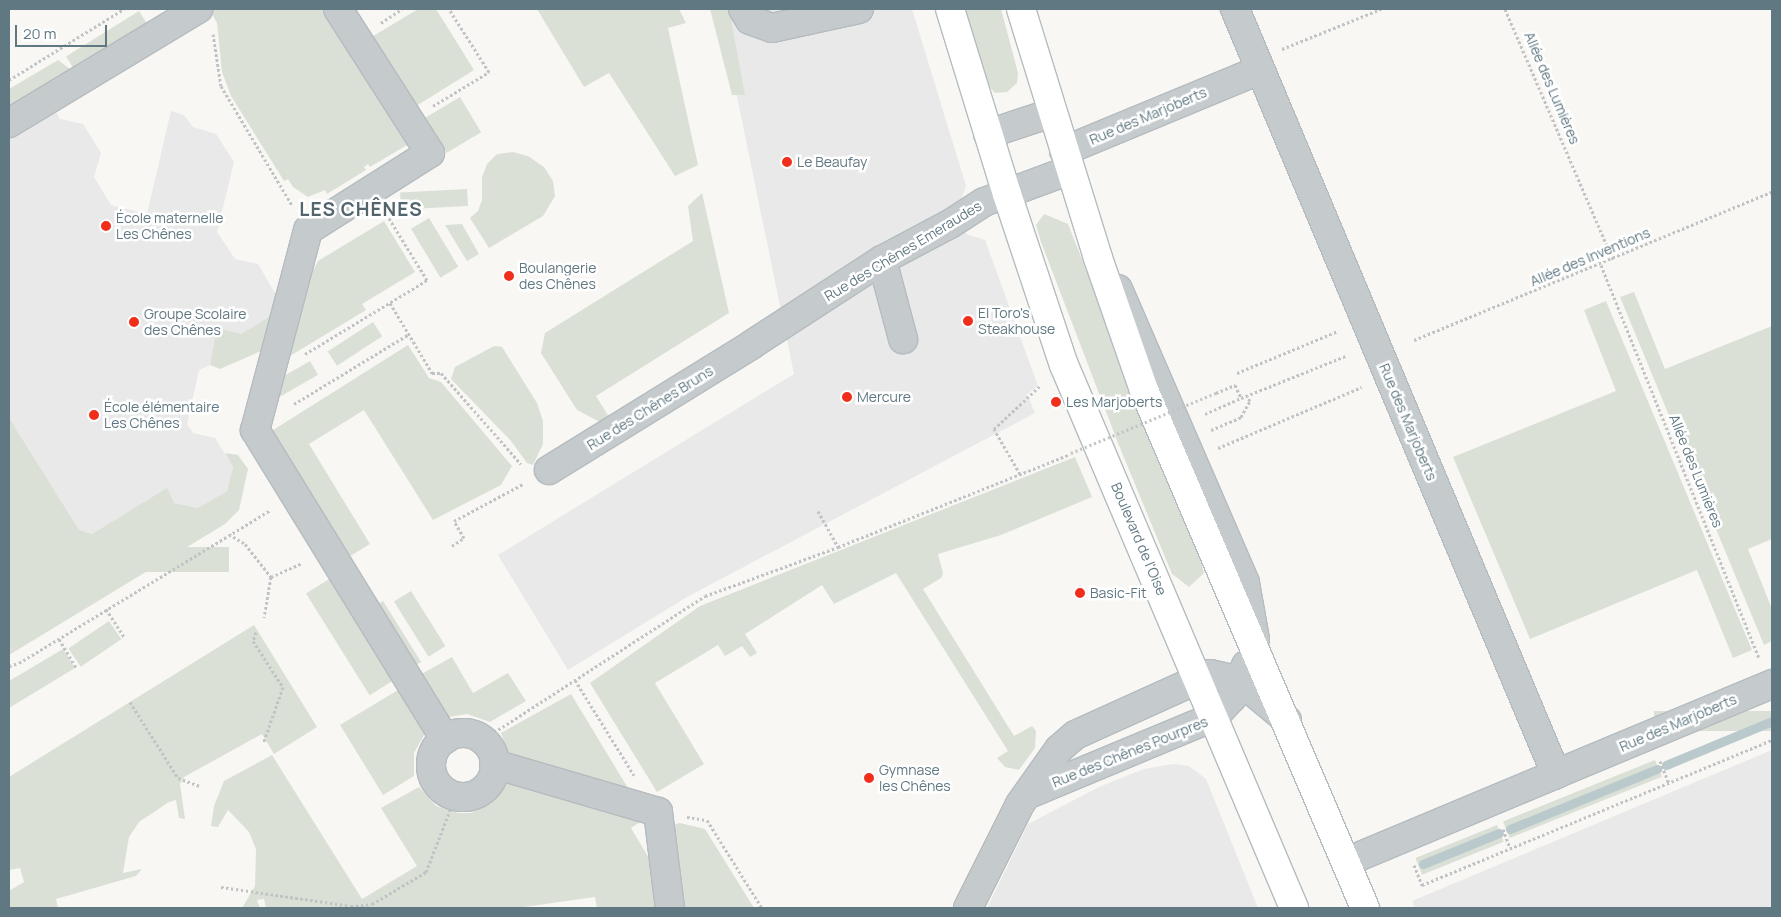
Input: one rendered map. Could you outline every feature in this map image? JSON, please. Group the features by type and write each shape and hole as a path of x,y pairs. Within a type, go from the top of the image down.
{"main road":[{"name":"Boulevard de l'Oise","path":"950,9 1006,194 1064,365 1294,908"},
{"path":"1021,9 1098,258"},
{"path":"1254,646 1287,720 1365,908"}],"street":[{"path":"338,9 430,153 308,230 255,430 445,739"},
{"path":"743,9 750,20 772,28 859,9"},
{"name":"Rue des Marjoberts","path":"1235,9 1556,774"},
{"path":"9,124 204,18"},
{"name":"Rue des Marjoberts","path":"1067,161 1257,65"},
{"path":"988,134 1052,113"},
{"path":"1006,194 1067,161"},
{"name":"Rue des Chênes Emeraudes","path":"751,345 882,260 950,224 984,202 1006,194"},
{"path":"1098,258 1125,300 1245,583 1254,646"},
{"path":"882,260 903,339"},
{"name":"Rue des Chênes Bruns","path":"540,475 751,345"},
{"name":"Rue des Chênes Pourpres","path":"1031,793 1214,717 1226,708 1240,681 1254,646"},
{"name":"Rue des Chênes Pourpres","path":"968,908 1018,808 1031,793 1059,749 1075,735 1198,678 1218,674 1240,681 1287,720"},
{"name":"Rue des Marjoberts","path":"1346,862 1771,684"},
{"path":"462,733 475,735 489,753 492,778 484,788 473,795 456,795 443,789 432,774 433,755 445,739 462,733"},
{"path":"489,753 658,812 670,908"}],"path":[{"path":"9,80 124,9"},
{"path":"409,121 489,72 449,9"},
{"path":"1257,65 1381,9"},
{"name":"Allée des Lumières","path":"1505,9 1613,260"},
{"path":"204,18 221,86 308,230"},
{"path":"268,376 427,280 372,190"},
{"name":"Allée des Inventions","path":"1414,340 1601,265 1772,192"},
{"name":"Allée des Lumières","path":"1601,265 1771,684"},
{"path":"390,303 432,373 441,373 523,465 540,475"},
{"path":"1237,373 1343,329"},
{"path":"256,424 408,334"},
{"path":"1198,417 1347,355"},
{"path":"1020,474 994,429 1064,365"},
{"path":"1208,452 1367,384"},
{"path":"489,753 494,730 704,596 838,547 1235,385 1242,398"},
{"path":"1212,429 1241,417 1250,401 1247,396"},
{"path":"452,546 464,538 454,521 540,475"},
{"path":"9,666 59,639 229,534 296,496"},
{"path":"818,511 838,547"},
{"path":"229,534 245,544 270,577 264,617"},
{"path":"106,609 124,637"},
{"path":"256,632 253,641 283,687 263,744"},
{"path":"59,639 76,667"},
{"path":"575,680 658,812 707,820 762,908"},
{"path":"130,702 178,778 200,786"},
{"path":"1412,858 1422,884 1772,740"},
{"path":"1658,756 1669,783"},
{"path":"221,888 351,906 372,904 426,872 456,795"},
{"path":"1500,822 1510,848"}],"shaded area":[{"path":"332,9 414,141 370,167 368,164 364,167 366,170 327,194 325,190 308,197 293,187 288,179 284,181 231,96 222,72 217,23 210,10"},
{"path":"418,9 436,9 474,70 413,108 370,38"},
{"path":"537,9 679,9 686,23 668,28 698,165 675,176 609,73 584,87"},
{"path":"710,9 729,9 745,95 732,95"},
{"path":"719,9 912,9 966,186 959,206 966,234 985,240 1038,386 1027,394 1035,413 687,597 568,670 498,555 794,374"},
{"path":"964,9 1001,9 1018,73 1017,83 1007,92 995,93 987,84"},
{"path":"139,11 149,27 76,73 66,57"},
{"path":"58,60 75,73 9,114 9,89"},
{"path":"460,97 481,132 447,153 426,118"},
{"name":"Groupe Scolaire des Chênes","path":"52,105 60,119 83,124 101,153 94,177 111,205 147,214 171,111 184,115 193,127 216,134 234,162 217,232 235,259 258,264 275,293 269,317 241,334 215,344 210,365 199,370 187,424 193,433 215,438 233,467 227,491 198,508 174,503 166,489 92,534 9,512 9,131"},
{"path":"513,152 528,156 544,167 553,181 555,196 543,216 489,248 470,218 478,211 482,200 482,177 487,164 497,154"},
{"path":"467,189 468,206 401,209 400,193"},
{"path":"702,193 729,313 596,396 609,417 600,422 577,410 541,353 545,333 693,241 688,206"},
{"path":"1044,214 1068,224 1199,555 1204,573 1189,587 1172,574 1118,443 1041,242 1036,225"},
{"path":"429,218 458,267 440,278 411,229"},
{"path":"384,221 415,272 362,304 366,310 280,362 306,284 318,261"},
{"path":"462,224 479,254 467,261 445,225"},
{"path":"1634,292 1665,369 1772,326 1772,539 1748,549 1772,609 1772,641 1764,645 1620,297"},
{"path":"275,293 282,304 270,347 220,369 210,365 217,328 241,334 269,317"},
{"path":"1606,301 1752,650 1733,658 1697,570 1530,639 1453,457 1616,391 1584,310"},
{"path":"373,322 382,336 337,366 328,351"},
{"path":"408,345 429,378 441,382 512,466 501,485 433,520 364,410 309,444 370,544 347,558 270,432"},
{"path":"494,346 502,347 537,403 543,421 543,444 533,465 527,463 511,441 451,379 455,367"},
{"path":"310,361 318,375 280,397 272,383"},
{"path":"9,418 79,530 92,534 167,488 174,503 198,508 227,491 233,467 225,453 238,455 248,469 239,510 225,524 9,655"},
{"path":"1075,457 1092,497 1001,535 938,554 943,573 941,578 923,589 1014,736 1032,726 1036,731 1035,748 1019,770 1005,767 997,758 1008,751 896,573 834,604 822,585 745,634 757,653 750,657 742,646 725,656 718,645 655,683 704,764 657,792 590,683 700,606"},
{"path":"95,547 229,547 229,572 95,572"},
{"path":"334,576 398,678 370,695 306,593"},
{"path":"411,591 445,646 428,657 394,602"},
{"path":"383,601 421,662 414,667 375,606"},
{"path":"109,621 121,639 81,667 68,648"},
{"path":"254,625 317,727 274,754 262,734 184,777 180,784 185,819 179,818 176,800 169,802 139,822 129,837 123,873 142,869 136,876 56,899 58,908 9,908 9,891 24,882 20,868 9,870 9,777"},
{"path":"63,649 75,668 9,708 9,681"},
{"path":"452,657 473,693 508,673 526,701 490,722 467,714 443,718 418,676"},
{"path":"403,687 428,728 414,753 414,776 383,795 340,725"},
{"path":"571,694 634,798 512,762 501,733"},
{"path":"1654,711 1772,711 1772,731 1654,731"},
{"path":"1772,750 1772,908 1415,908 1412,901"},
{"path":"272,755 362,899 417,866 381,808 419,787 436,806 458,813 471,813 492,803 509,780 645,819 631,828 659,875 663,908 597,908 595,897 517,908 266,908 264,899 257,900 260,908 242,908 255,886 256,849 249,832 228,810 218,827 211,826 214,806 224,781"},
{"path":"1655,760 1662,777 1510,838 1503,821"},
{"path":"1173,764 1189,766 1206,779 1258,908 987,908 1028,824 1099,787 1144,769"},
{"path":"680,823 705,829 754,908 681,908 673,825"},
{"path":"1497,825 1504,842 1422,875 1415,858"}],"waterway":[{"path":"1666,765 1772,721"},
{"path":"1510,829 1657,769"},
{"path":"1423,864 1499,833"}],"place":[{"name":"Le Beaufay","path":"787,162"},
{"name":"École maternelle Les Chênes","path":"106,226"},
{"name":"Boulangerie des Chênes","path":"509,276"},
{"name":"El Toro's Steakhouse","path":"968,321"},
{"name":"Groupe Scolaire des Chênes","path":"134,322"},
{"name":"Mercure","path":"847,397"},
{"name":"Les Marjoberts","path":"1056,402"},
{"name":"École élémentaire Les Chênes","path":"94,415"},
{"name":"Basic-Fit","path":"1080,593"},
{"name":"Gymnase les Chênes","path":"869,778"}],"district":[{"name":"LES CHÊNES","path":"361,210"}]}
